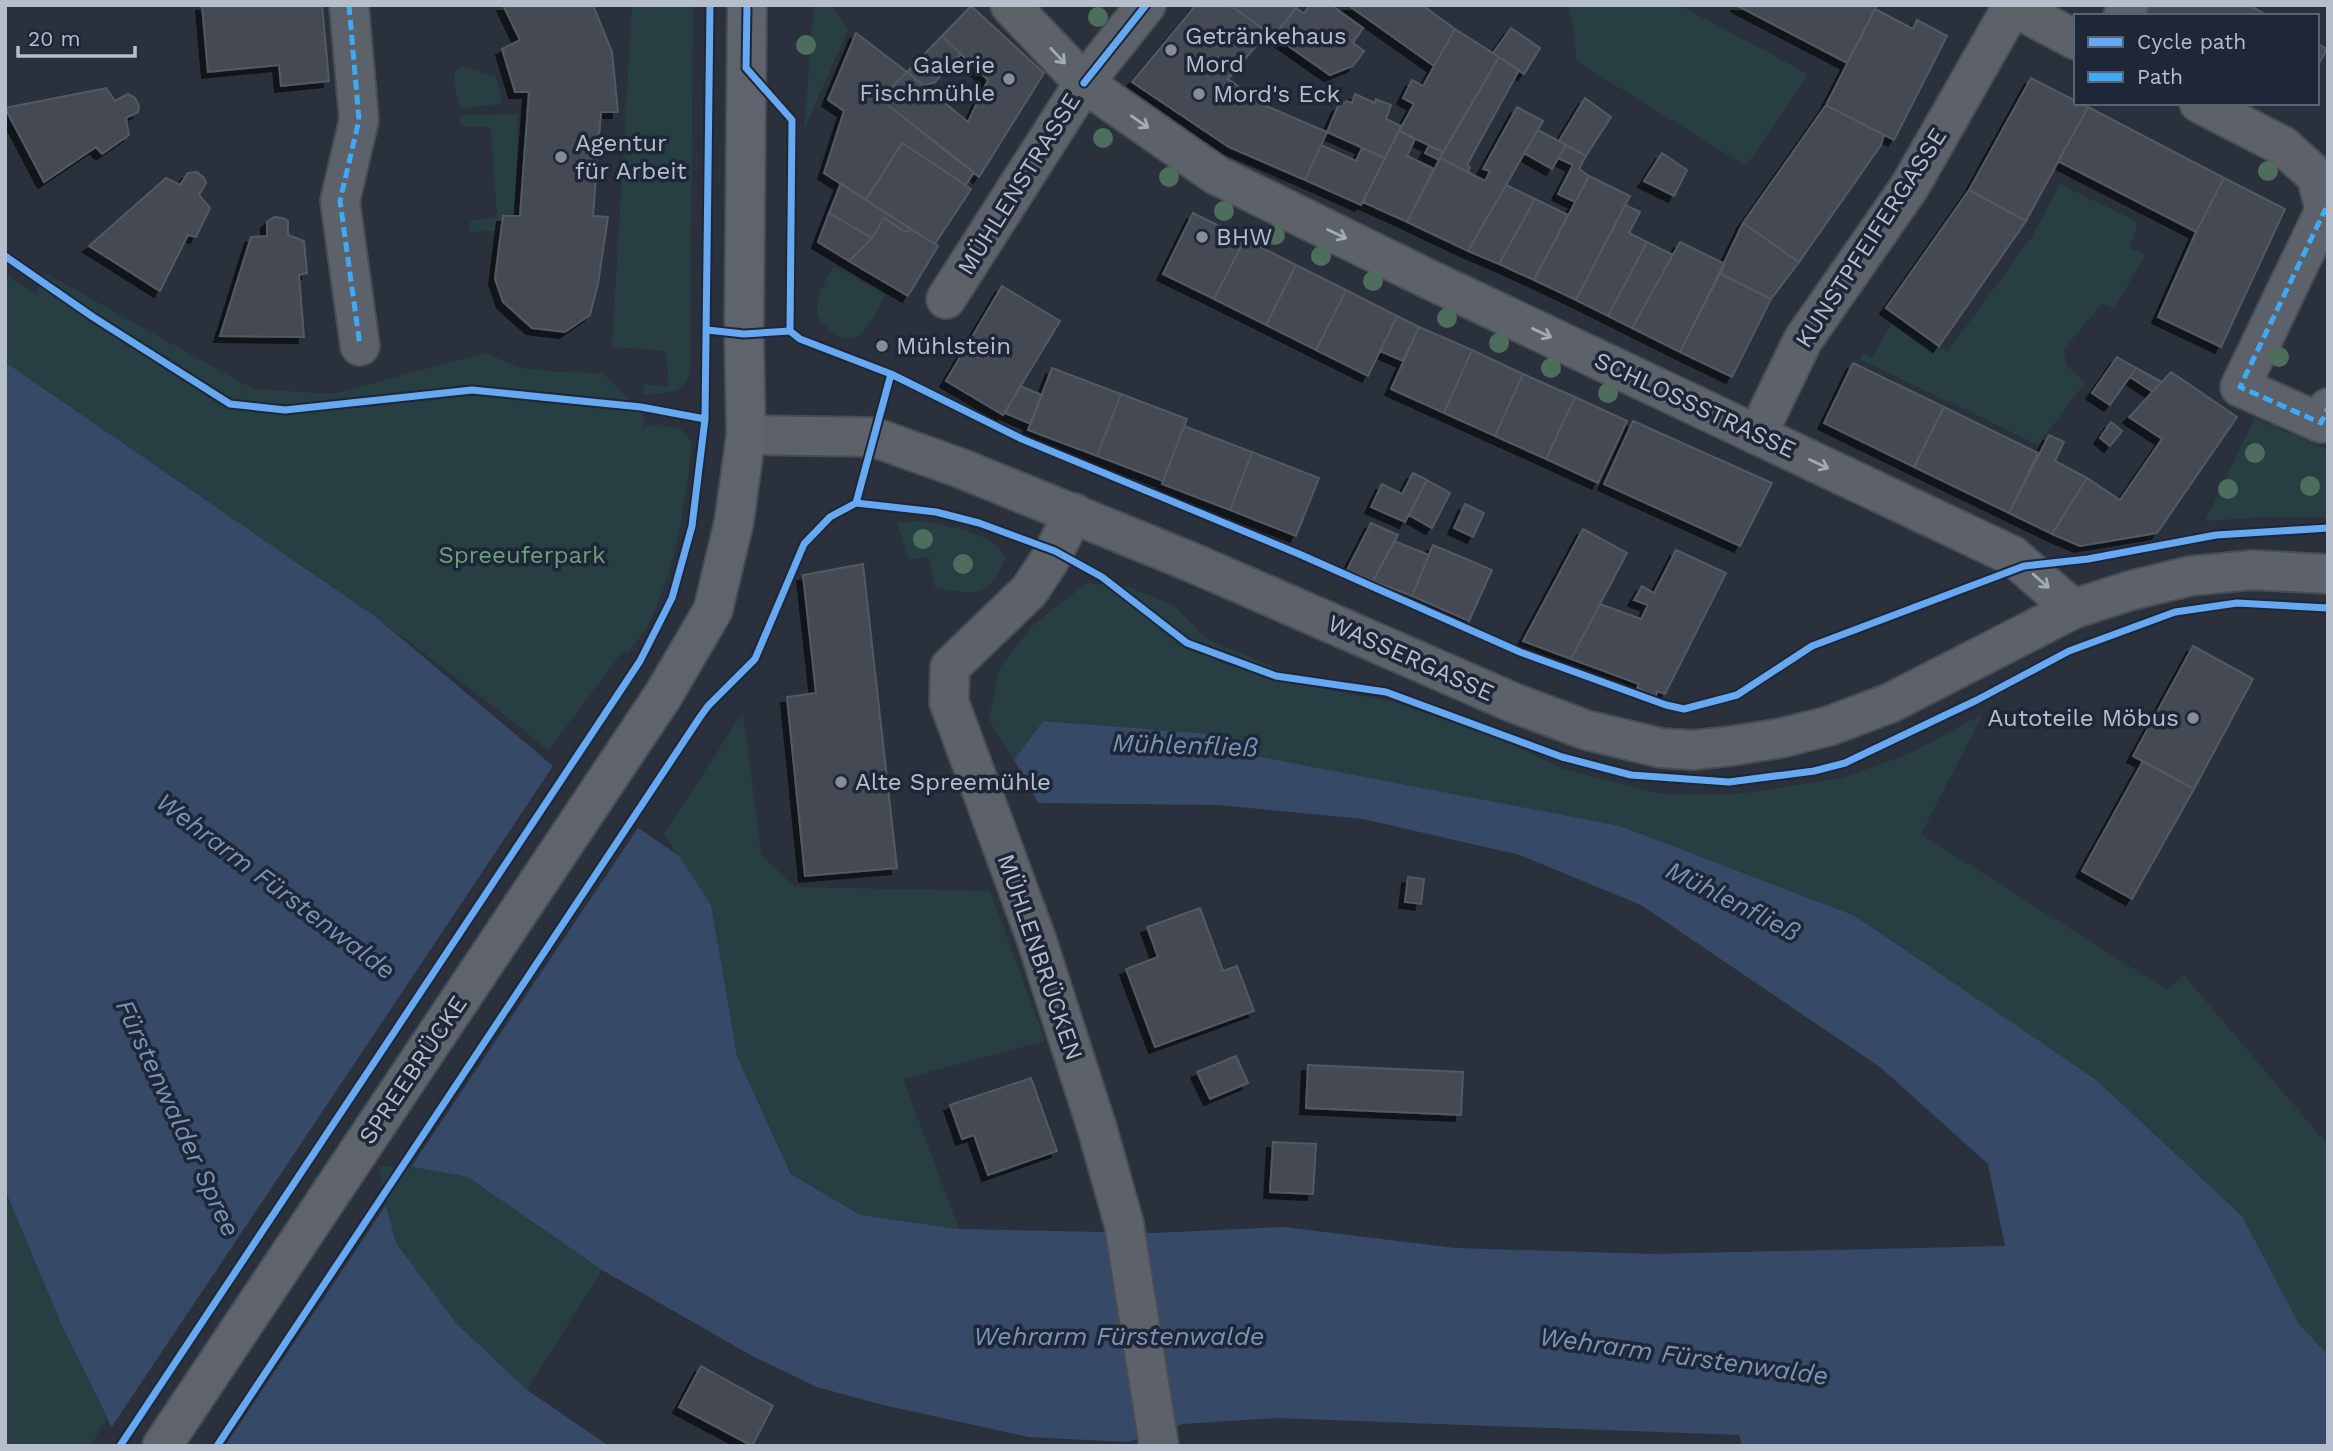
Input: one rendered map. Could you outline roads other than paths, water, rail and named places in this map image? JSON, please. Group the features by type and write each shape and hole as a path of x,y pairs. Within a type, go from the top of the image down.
{"main road":[{"name":"SPREEBRÜCKE","path":"162,1446 664,694 713,610 734,522 746,435 744,334 747,5"}],"street":[{"path":"349,5 359,120 340,201 360,345"},
{"name":"SCHLOSSSTRASSE","path":"1010,5 1084,83 1216,175 2013,556 2073,609"},
{"name":"MÜHLENSTRASSE","path":"946,299 1084,83 1146,5"},
{"path":"2011,6 2074,39"},
{"name":"KUNSTPFEIFERGASSE","path":"1757,435 1803,340 1910,186 2011,6"},
{"path":"2203,105 2283,146 2316,176 2326,210 2240,387 2321,423 2328,408"},
{"name":"WASSERGASSE","path":"746,435 873,437 1074,513 1514,703 1586,730 1661,748 1693,750 1731,746 1781,738 1829,726 1890,703 2073,609"},
{"name":"MÜHLENBRÜCKEN","path":"1074,513 1049,561 1028,591 950,667 948,702 1036,938 1097,1128 1124,1224 1159,1444"},
{"path":"2073,609 2129,591 2190,576 2252,570 2328,574"}],"water":[{"path":"5,362 376,617 572,782 679,856 711,905 737,1056 791,1174 860,1215 959,1229 1153,1233 1284,1227 1455,1248 1653,1254 2005,1246 1988,1164 1880,1067 1641,905 1520,855 1363,819 1219,805 1038,803 1014,760 1043,721 1211,734 1224,750 1620,826 1855,916 2095,1079 2242,1216 2299,1324 2328,1355 2328,1446 1742,1446 1739,1435 1276,1418 1183,1424 1128,1442 1028,1437 883,1405 817,1387 754,1357 602,1270 468,1177 374,1160 396,1243 457,1324 527,1390 609,1446 121,1446 62,1326 5,1190"}],"place":[{"name":"Getränkehaus Mord","path":"1171,50"},
{"name":"Galerie Fischmühle","path":"1009,79"},
{"name":"Mord's Eck","path":"1199,94"},
{"name":"Agentur für Arbeit","path":"561,157"},
{"name":"BHW","path":"1202,237"},
{"name":"Mühlstein","path":"882,346"},
{"name":"Autoteile Möbus","path":"2193,718"},
{"name":"Alte Spreemühle","path":"841,782"}],"park label":[{"name":"Spreeuferpark","path":"522,555"}],"water label":[{"name":"Mühlenfließ","path":"1185,745"},
{"name":"Wehrarm Fürstenwalde","path":"276,886"},
{"name":"Mühlenfließ","path":"1733,901"},
{"name":"Fürstenwalder Spree","path":"178,1118"},
{"name":"Wehrarm Fürstenwalde","path":"1119,1336"},
{"name":"Wehrarm Fürstenwalde","path":"1684,1356"}]}
